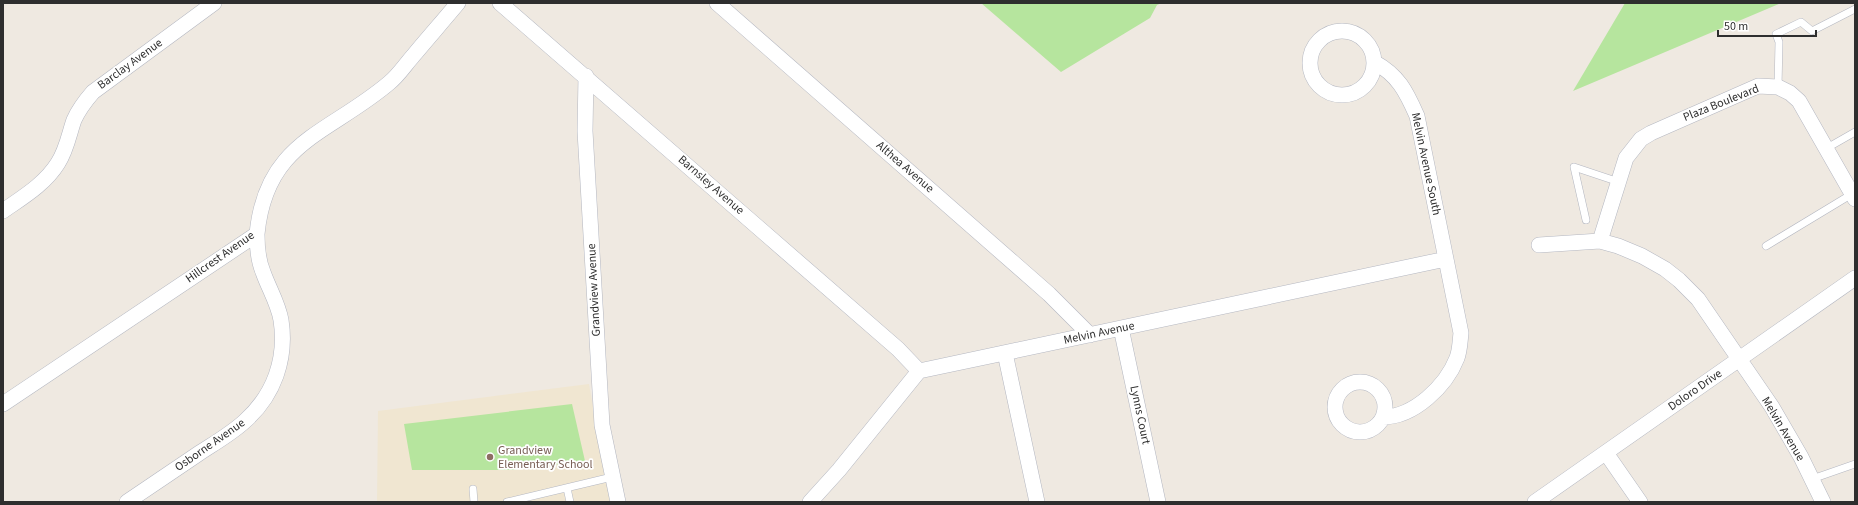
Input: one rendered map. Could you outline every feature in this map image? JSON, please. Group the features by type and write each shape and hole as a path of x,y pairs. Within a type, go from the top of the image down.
{"street":[{"name":"Hillcrest Avenue","path":"3,404 257,234 259,214 264,194 274,174 288,157 326,126 377,94 391,82 458,3"},
{"name":"Barnsley Avenue","path":"500,3 586,76 898,349 919,371"},
{"name":"Althea Avenue","path":"717,3 1044,289 1090,335"},
{"name":"Barclay Avenue","path":"3,211 39,186 49,175 65,149 75,119 83,104 93,92 207,5"},
{"path":"1344,31 1355,34 1363,39 1370,48 1374,62 1374,69 1370,80 1355,93 1344,95 1333,94 1323,89 1315,81 1311,70 1311,56 1315,46 1323,37 1333,32 1344,31"},
{"name":"Melvin Avenue South","path":"1374,62 1385,68 1396,77 1408,95 1417,116 1461,333 1458,356 1448,375 1435,392 1403,414 1394,417 1383,417"},
{"name":"Grandview Avenue","path":"586,76 585,130 602,425 618,502"},
{"name":"Plaza Boulevard","path":"1600,241 1626,158 1633,147 1640,140 1652,133 1758,86 1778,87 1790,92 1799,101 1853,197"},
{"name":"Osborne Avenue","path":"127,502 244,422 265,398 272,385 282,355 283,337 281,319 276,302 263,272 258,251 257,234"},
{"path":"1539,246 1600,241 1618,246 1642,256 1665,269 1679,280 1698,299 1739,359"},
{"name":"Melvin Avenue","path":"919,371 1446,259"},
{"name":"Doloro Drive","path":"1535,502 1855,278"},
{"name":"Lynns Court","path":"1121,328 1158,502"},
{"path":"1005,353 1037,502"},
{"name":"Melvin Avenue","path":"1739,359 1772,407 1823,502"},
{"path":"810,502 839,470 919,371"},
{"path":"1606,453 1640,502"}],"lane":[{"path":"1778,87 1779,42 1776,34 1801,22 1812,31 1855,9"},
{"path":"1826,148 1855,132"},
{"path":"1586,220 1574,167 1619,182"},
{"path":"1766,246 1853,197"},
{"path":"1812,479 1855,464"},
{"path":"507,502 612,477"},
{"path":"567,488 570,502"},
{"path":"473,489 474,502"}],"shaded area":[{"name":"Grandview Elementary School","path":"589,384 610,502 377,502 378,411"}],"green space":[{"path":"981,3 1162,3 1157,5 1150,18 1061,72"},
{"path":"1625,3 1781,3 1573,91"},
{"path":"572,404 585,461 512,470 412,470 404,424"}],"place":[{"name":"Grandview Elementary School","path":"490,457"}]}
